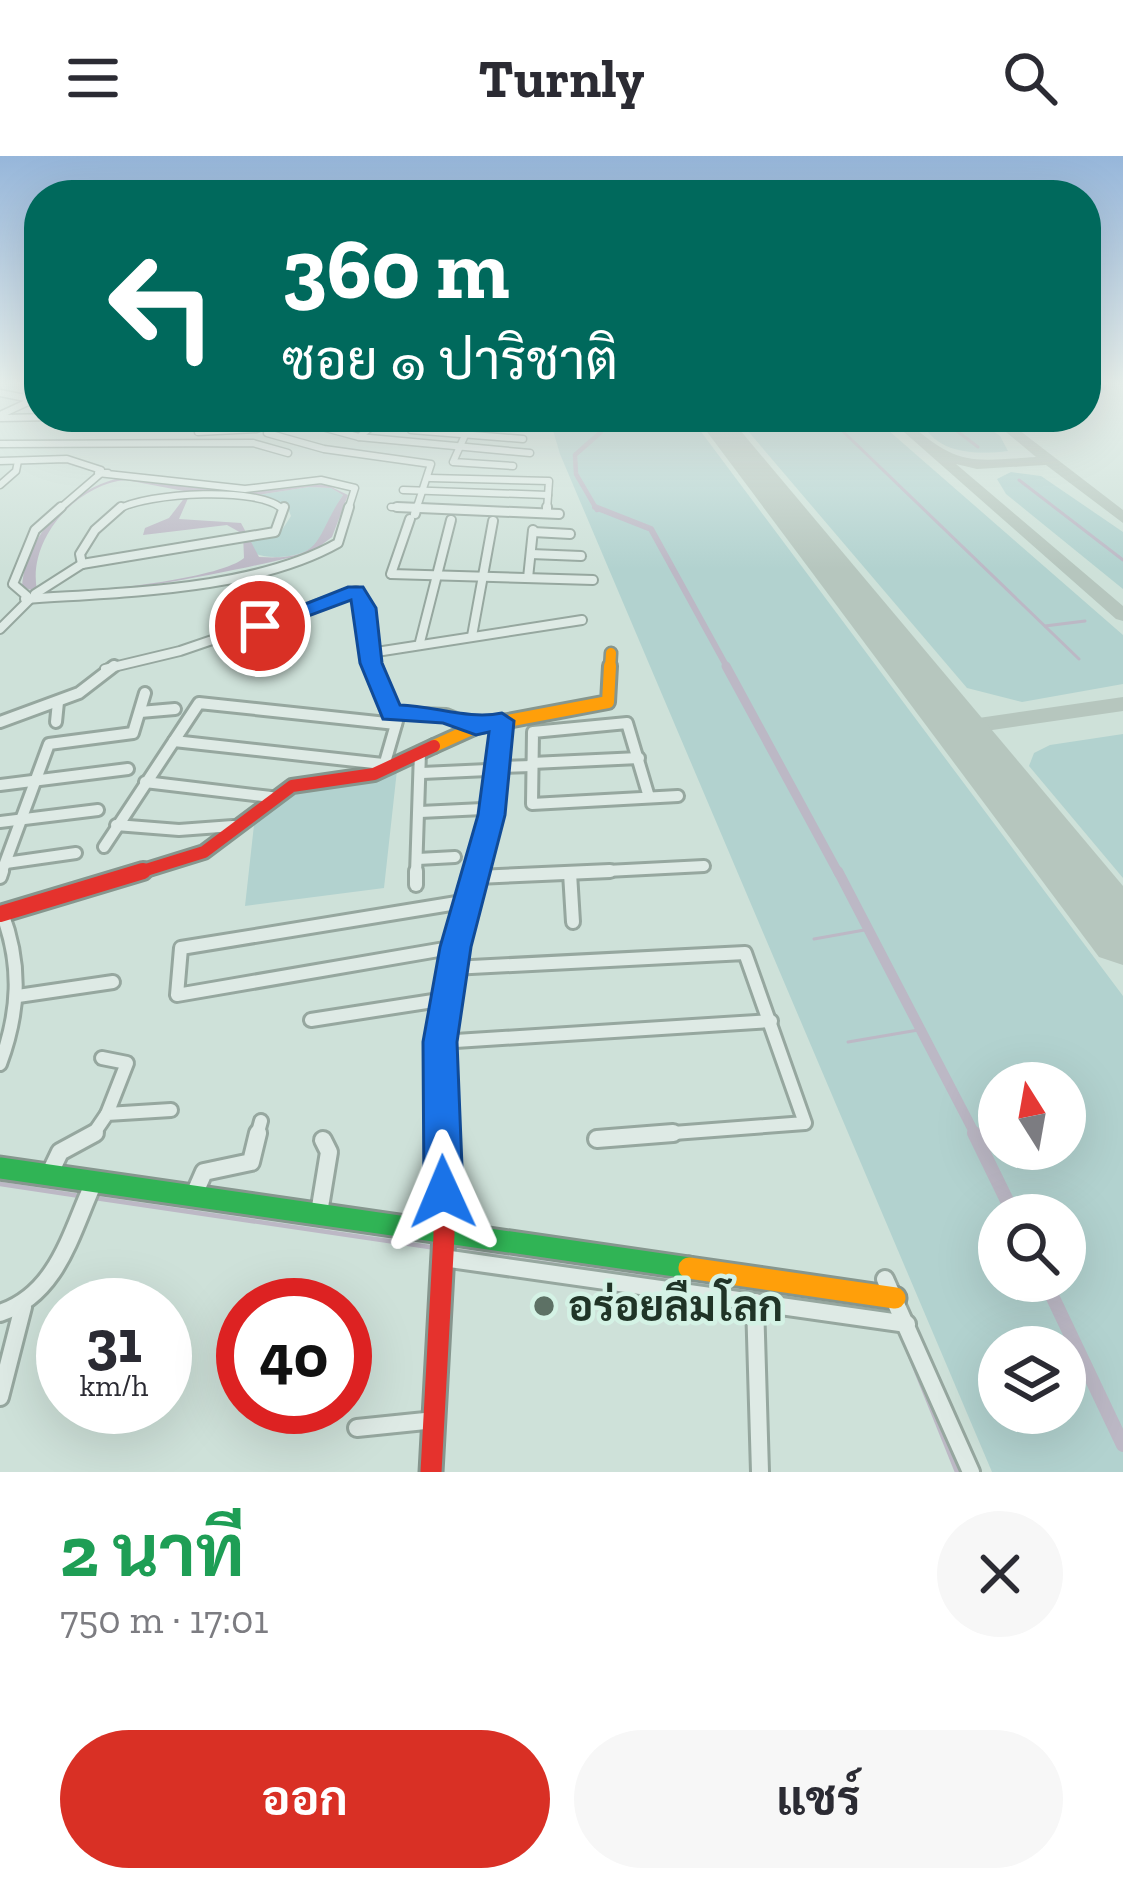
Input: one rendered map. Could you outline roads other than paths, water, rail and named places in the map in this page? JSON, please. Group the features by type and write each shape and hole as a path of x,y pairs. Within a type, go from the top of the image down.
{"street":[{"path":"265,446 288,453"},
{"path":"386,458 395,446"},
{"path":"436,446 530,453"},
{"path":"302,453 314,447 431,464 430,478 391,574 593,580"},
{"path":"458,449 453,462 513,466"},
{"path":"0,461 67,459 103,472 245,489 329,480 355,488 338,543 308,560 147,590 34,595 13,584 25,543 103,472"},
{"path":"0,485 16,471 18,460"},
{"path":"430,478 549,482 547,512"},
{"path":"403,490 548,495"},
{"path":"0,628 34,595 82,564 275,532 286,513 284,506 272,502 143,498 115,512 84,545 82,564"},
{"path":"391,507 414,514 560,514"},
{"path":"420,642 451,520"},
{"path":"472,636 493,521"},
{"path":"528,578 533,531 570,534"},
{"path":"531,554 581,556"},
{"path":"0,722 80,693 106,668 260,626 347,592 356,592 365,608 370,653 388,708 397,720"},
{"path":"370,653 582,620"},
{"path":"0,1064 16,1024 18,996 10,931 1,913 204,852 271,796 292,786 359,778 476,727 608,702 611,653"},
{"path":"0,877 50,743 133,733 145,693"},
{"path":"56,722 58,702"},
{"path":"104,847 200,703 397,720 446,715 476,727"},
{"path":"140,712 175,709"},
{"path":"384,766 397,720"},
{"path":"431,1472 444,1235 440,1042 456,947 477,877 502,721"},
{"path":"649,797 627,723 533,732 532,804 678,796"},
{"path":"174,741 384,766"},
{"path":"416,885 420,752"},
{"path":"422,773 640,758"},
{"path":"0,785 128,769"},
{"path":"145,782 271,796"},
{"path":"420,812 482,809"},
{"path":"0,822 98,810"},
{"path":"116,825 165,830 233,826"},
{"path":"5,862 76,854"},
{"path":"418,859 455,857"},
{"path":"477,877 704,866"},
{"path":"570,873 573,922"},
{"path":"456,947 177,995 181,948 469,901"},
{"path":"452,968 745,953 805,1124 597,1139"},
{"path":"18,996 113,982"},
{"path":"311,1019 446,999"},
{"path":"440,1042 771,1021"},
{"path":"50,1175 60,1152 94,1135 107,1114 127,1063 102,1058"},
{"path":"107,1114 171,1110"},
{"path":"193,1197 204,1172 250,1162 261,1120"},
{"path":"319,1216 329,1152 323,1140"},
{"path":"0,1168 50,1175 89,1192 193,1197 895,1298"},
{"path":"0,1397 23,1307 48,1279 89,1192"},
{"path":"573,1276 574,1253"},
{"path":"443,1258 907,1324"},
{"path":"885,1279 971,1472"},
{"path":"755,1302 760,1472"},
{"path":"0,1313 23,1307"},
{"path":"372,1426 435,1420"}],"waterway":[{"path":"585,446 575,455 576,474 595,507"},
{"path":"859,446 1079,659"},
{"path":"1019,480 1123,560"},
{"path":"595,507 651,529 728,669"},
{"path":"1045,626 1085,621"},
{"path":"726,666 839,874"},
{"path":"838,871 976,1136"},
{"path":"814,939 870,929"},
{"path":"848,1042 924,1029"},
{"path":"974,1133 1004,1194"},
{"path":"0,1184 80,1196"},
{"path":"95,1198 436,1248"},
{"path":"452,1250 883,1312"},
{"path":"1055,1302 1123,1445"},
{"path":"908,1351 957,1472"}],"place":[{"name":"อร่อยลืมโลก","path":"544,1306"}]}
